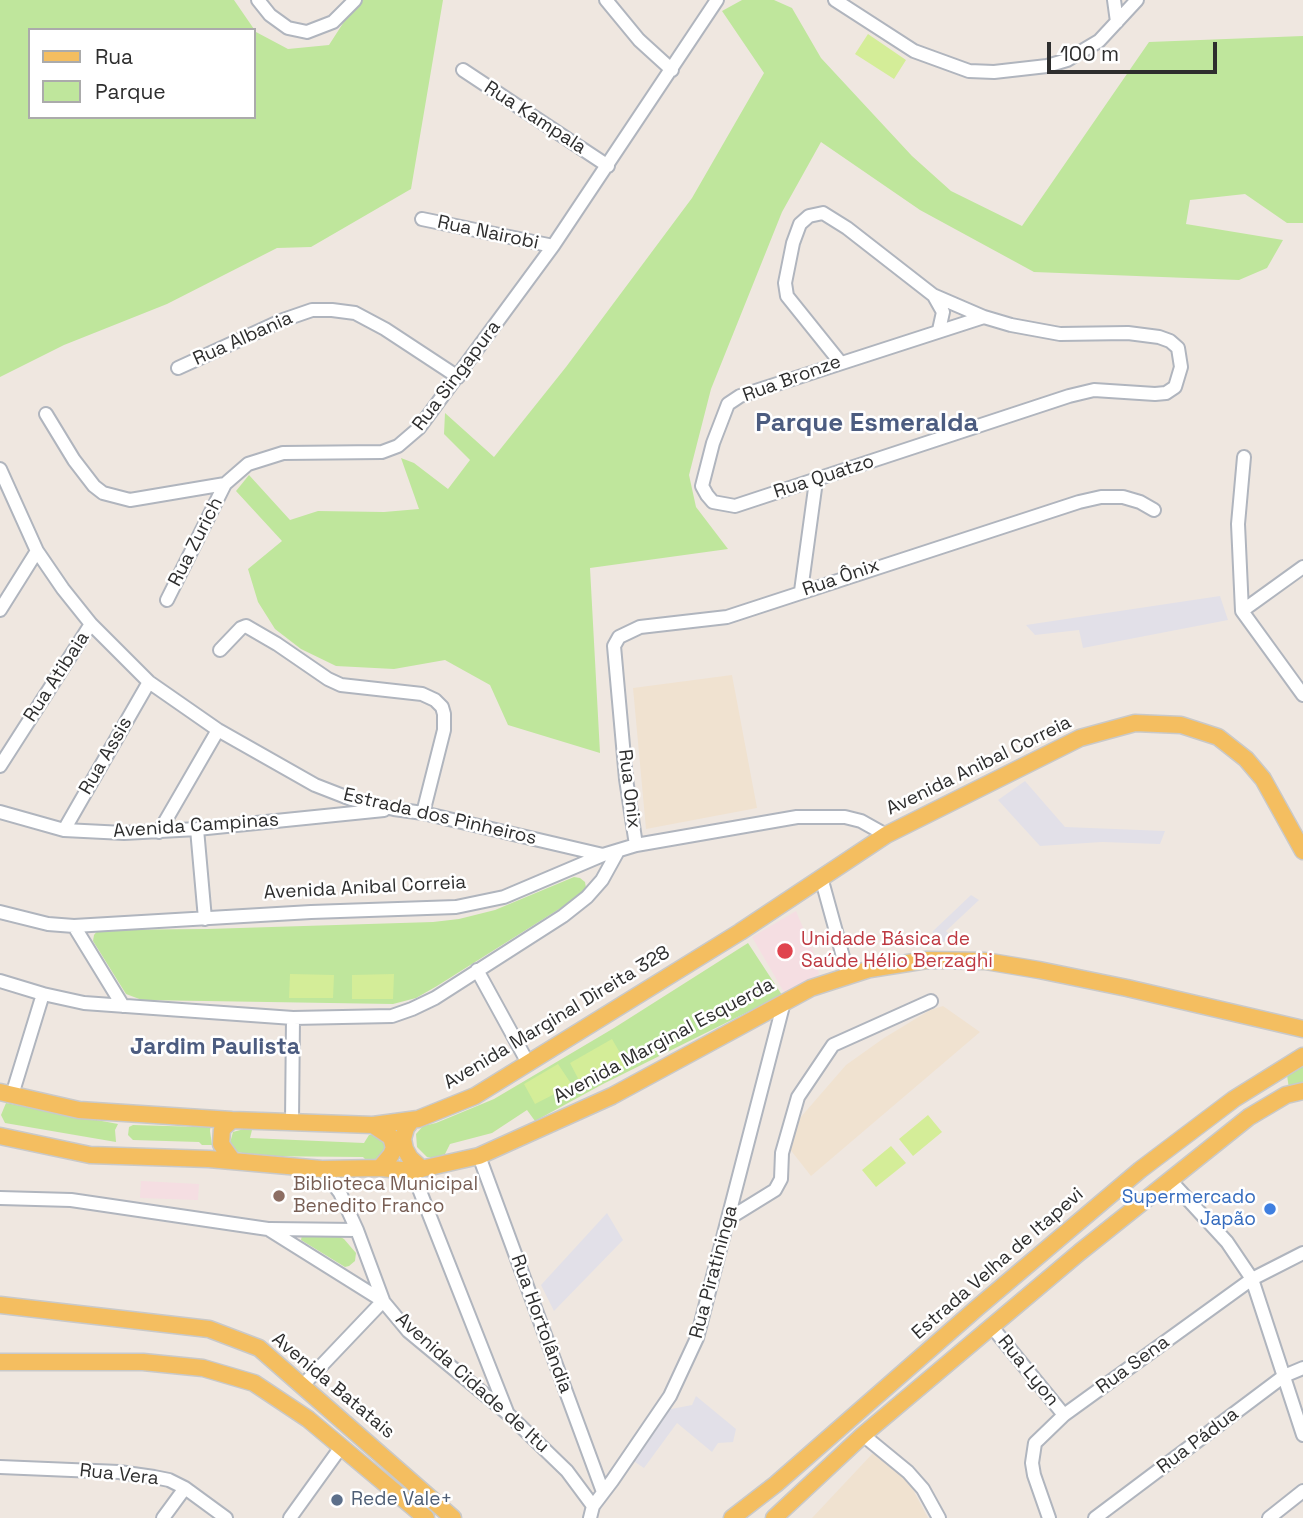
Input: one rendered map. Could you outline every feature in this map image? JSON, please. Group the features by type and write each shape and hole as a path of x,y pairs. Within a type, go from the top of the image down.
{"main road":[{"name":"Avenida Anibal Correia","path":"886,835 1080,738 1135,723 1181,725 1218,737 1246,759 1271,791 1303,851"},
{"name":"Avenida Marginal Direita 328","path":"6,1093 79,1110 232,1120 373,1125 412,1120 450,1108 475,1096 740,932 886,835"},
{"name":"Avenida Marginal Esquerda","path":"0,1136 89,1155 233,1161 322,1169 417,1170 480,1156 612,1096 810,988 892,964 927,960 985,961 1127,988 1303,1029"},
{"name":"Estrada Velha de Itapevi","path":"732,1518 776,1484 1140,1170 1234,1099 1299,1056"},
{"path":"774,1518 863,1435 1080,1252 1249,1117 1286,1095 1303,1091"},
{"path":"232,1120 222,1129 221,1144 233,1161"},
{"path":"412,1120 403,1139 405,1149 417,1170"},
{"path":"373,1125 391,1137 394,1148 380,1168"},
{"name":"Avenida Batatais","path":"0,1305 209,1329 259,1348 453,1518"},
{"path":"0,1362 143,1362 203,1368 254,1383 308,1419 426,1518"},
{"path":"748,1518 773,1494 776,1484"}],"street":[{"path":"258,0 270,15 288,28 307,32 333,22 355,0"},
{"path":"606,0 639,40 672,70"},
{"name":"Rua Singapura","path":"46,414 87,479 103,493 130,500 225,484 247,464 283,453 382,452 398,446 419,428 553,246 717,0"},
{"path":"835,0 914,51 969,71 1021,70 1067,60 1099,41 1137,0"},
{"path":"1114,0 1117,22"},
{"name":"Rua Kampala","path":"463,71 608,166"},
{"path":"840,362 787,296 785,283 793,243 800,224 809,216 823,213 834,218 933,295 984,317"},
{"name":"Rua Nairobi","path":"422,219 553,246"},
{"path":"933,295 943,312 939,330"},
{"name":"Rua Albania","path":"178,369 283,320 312,310 332,310 355,313 385,329 458,377"},
{"name":"Rua Bronze","path":"735,506 713,502 702,486 713,443 729,404 740,396 984,317"},
{"name":"Rua Quatzo","path":"735,506 1069,396 1094,390 1155,394 1166,393 1175,387 1181,367 1178,348 1170,341 1128,333 1060,334 984,317"},
{"path":"1244,457 1237,524 1242,611 1303,695"},
{"name":"Estrada dos Pinheiros","path":"0,469 37,551 91,624 149,682 218,730 315,785 351,799 603,855"},
{"path":"801,592 816,481"},
{"name":"Rua Zurich","path":"167,600 225,484"},
{"name":"Rua Ônix","path":"622,732 614,646 619,636 640,627 727,617 1034,515 1101,497 1123,497 1154,510"},
{"path":"0,610 37,551"},
{"path":"1242,611 1303,567"},
{"name":"Rua Atibaia","path":"0,766 91,624"},
{"path":"220,650 246,626 277,643 328,680 341,685 422,694 435,700 442,707 444,730 423,813"},
{"name":"Rua Assis","path":"64,830 149,682"},
{"path":"159,832 218,730"},
{"name":"Rua Onix","path":"622,732 636,845"},
{"name":"Avenida Campinas","path":"0,812 64,830 159,832 394,809"},
{"name":"Avenida Anibal Correia","path":"0,912 48,924 74,926 456,907 504,897 603,855 636,845 797,817 845,817 861,821 886,835"},
{"path":"197,829 205,919"},
{"path":"0,981 43,995 84,1003 293,1018 392,1016 435,998 563,916 587,897 602,880 618,852"},
{"path":"821,877 848,975"},
{"path":"74,926 123,1006"},
{"path":"477,970 528,1063"},
{"path":"6,1093 43,995"},
{"path":"728,1219 775,1190 781,1179 782,1153 798,1097 833,1045 931,1001"},
{"name":"Rua Piratininga","path":"592,1512 670,1396 688,1362 697,1338 784,1002"},
{"path":"292,1121 293,1018"},
{"name":"Rua Hortolândia","path":"480,1156 603,1492"},
{"path":"340,1193 347,1168"},
{"path":"303,1385 383,1301 357,1230 340,1193 322,1169"},
{"path":"417,1170 507,1413"},
{"path":"1170,1180 1227,1242 1252,1279 1303,1435"},
{"name":"Avenida Cidade de Itu","path":"0,1198 71,1200 268,1229 357,1230"},
{"name":"Avenida Cidade de Itu","path":"268,1229 383,1301 408,1331 507,1413 567,1471 592,1512"},
{"name":"Rua Sena","path":"1049,1518 1034,1475 1035,1443 1064,1415 1252,1279 1303,1253"},
{"path":"346,1277 360,1270 368,1259"},
{"name":"Rua Lyon","path":"992,1327 1064,1415"},
{"name":"Rua Pádua","path":"1095,1518 1284,1376 1303,1368"},
{"path":"863,1435 908,1472 923,1489 940,1518"},
{"path":"290,1518 341,1447"},
{"name":"Rua Vera","path":"0,1466 119,1472 169,1480 185,1488 226,1518"},
{"path":"163,1518 185,1488"},
{"path":"1269,1518 1303,1491"}],"shaded area":[{"path":"1220,596 1228,620 1083,648 1079,630 1035,635 1026,625"},
{"path":"732,675 757,808 646,829 633,688"},
{"path":"1025,781 1065,827 1165,831 1160,844 1102,842 1040,846 998,800"},
{"path":"971,895 979,900 946,931 953,938 943,942 932,932"},
{"name":"Unidade Básica de Saúde Hélio Berzaghi","path":"796,911 816,958 819,974 785,994 752,937"},
{"path":"943,1006 980,1032 811,1176 789,1148 800,1118 846,1065 930,1010"},
{"path":"141,1181 199,1184 198,1200 140,1198"},
{"path":"607,1213 623,1240 554,1311 541,1285"},
{"path":"696,1396 736,1429 733,1442 718,1443 712,1452 677,1423 644,1468 632,1460 666,1410 692,1405"},
{"path":"873,1453 909,1482 928,1518 812,1518"}],"green space":[{"path":"0,0 234,0 253,28 28,28 28,119 256,119 256,32 288,49 329,45 358,0 443,0 411,189 311,247 277,248 167,304 64,345 0,377"},
{"path":"742,0 774,0 792,8 821,58 912,156 951,191 1022,226 1149,42 1303,36 1303,223 1287,223 1245,194 1190,200 1186,224 1283,240 1267,268 1239,280 1034,272 920,210 821,142 782,212 711,389 689,475 696,507 728,549 590,568 600,753 508,725 490,685 445,660 394,669 336,666 301,649 275,629 258,602 248,569 282,541 236,491 249,475 290,520 318,511 384,512 419,509 401,458 414,463 448,489 470,460 444,434 445,413 494,457 566,367 692,198 764,73 722,11"},
{"path":"868,34 906,60 894,79 855,54"},
{"path":"574,877 585,882 583,894 437,986 416,998 393,1004 142,1000 126,994 93,941 98,930 207,929 459,919 495,910"},
{"path":"748,943 782,995 535,1121 527,1110 492,1133 450,1144 445,1154 434,1158 427,1157 417,1147 416,1134 423,1126 494,1099 614,1028"},
{"path":"290,974 334,975 333,998 289,998"},
{"path":"394,974 393,999 352,999 352,975"},
{"path":"612,1039 627,1065 583,1088 570,1063"},
{"path":"558,1064 572,1085 535,1104 524,1084"},
{"path":"1303,1065 1303,1086 1289,1089 1287,1075"},
{"path":"6,1103 118,1124 115,1130 116,1142 5,1123 1,1115"},
{"path":"928,1115 942,1132 913,1156 899,1139"},
{"path":"204,1123 211,1123 212,1145 202,1145 199,1142 133,1140 128,1135 129,1127 133,1125 201,1127"},
{"path":"252,1130 250,1138 364,1143 369,1135 374,1135 385,1142 386,1151 378,1161 368,1162 363,1157 253,1156 235,1151 230,1143 233,1132"},
{"path":"891,1146 906,1163 876,1187 862,1170"},
{"path":"335,1234 344,1239 356,1253 355,1261 349,1266 345,1267 301,1240 302,1235"}],"place":[{"name":"Unidade Básica de Saúde Hélio Berzaghi","path":"785,951"},
{"name":"Biblioteca Municipal Benedito Franco","path":"279,1196"},
{"name":"Supermercado Japão","path":"1270,1209"},
{"name":"Rede Vale+","path":"337,1500"}],"district":[{"name":"Parque Esmeralda","path":"867,424"},
{"name":"Jardim Paulista","path":"215,1048"}]}
